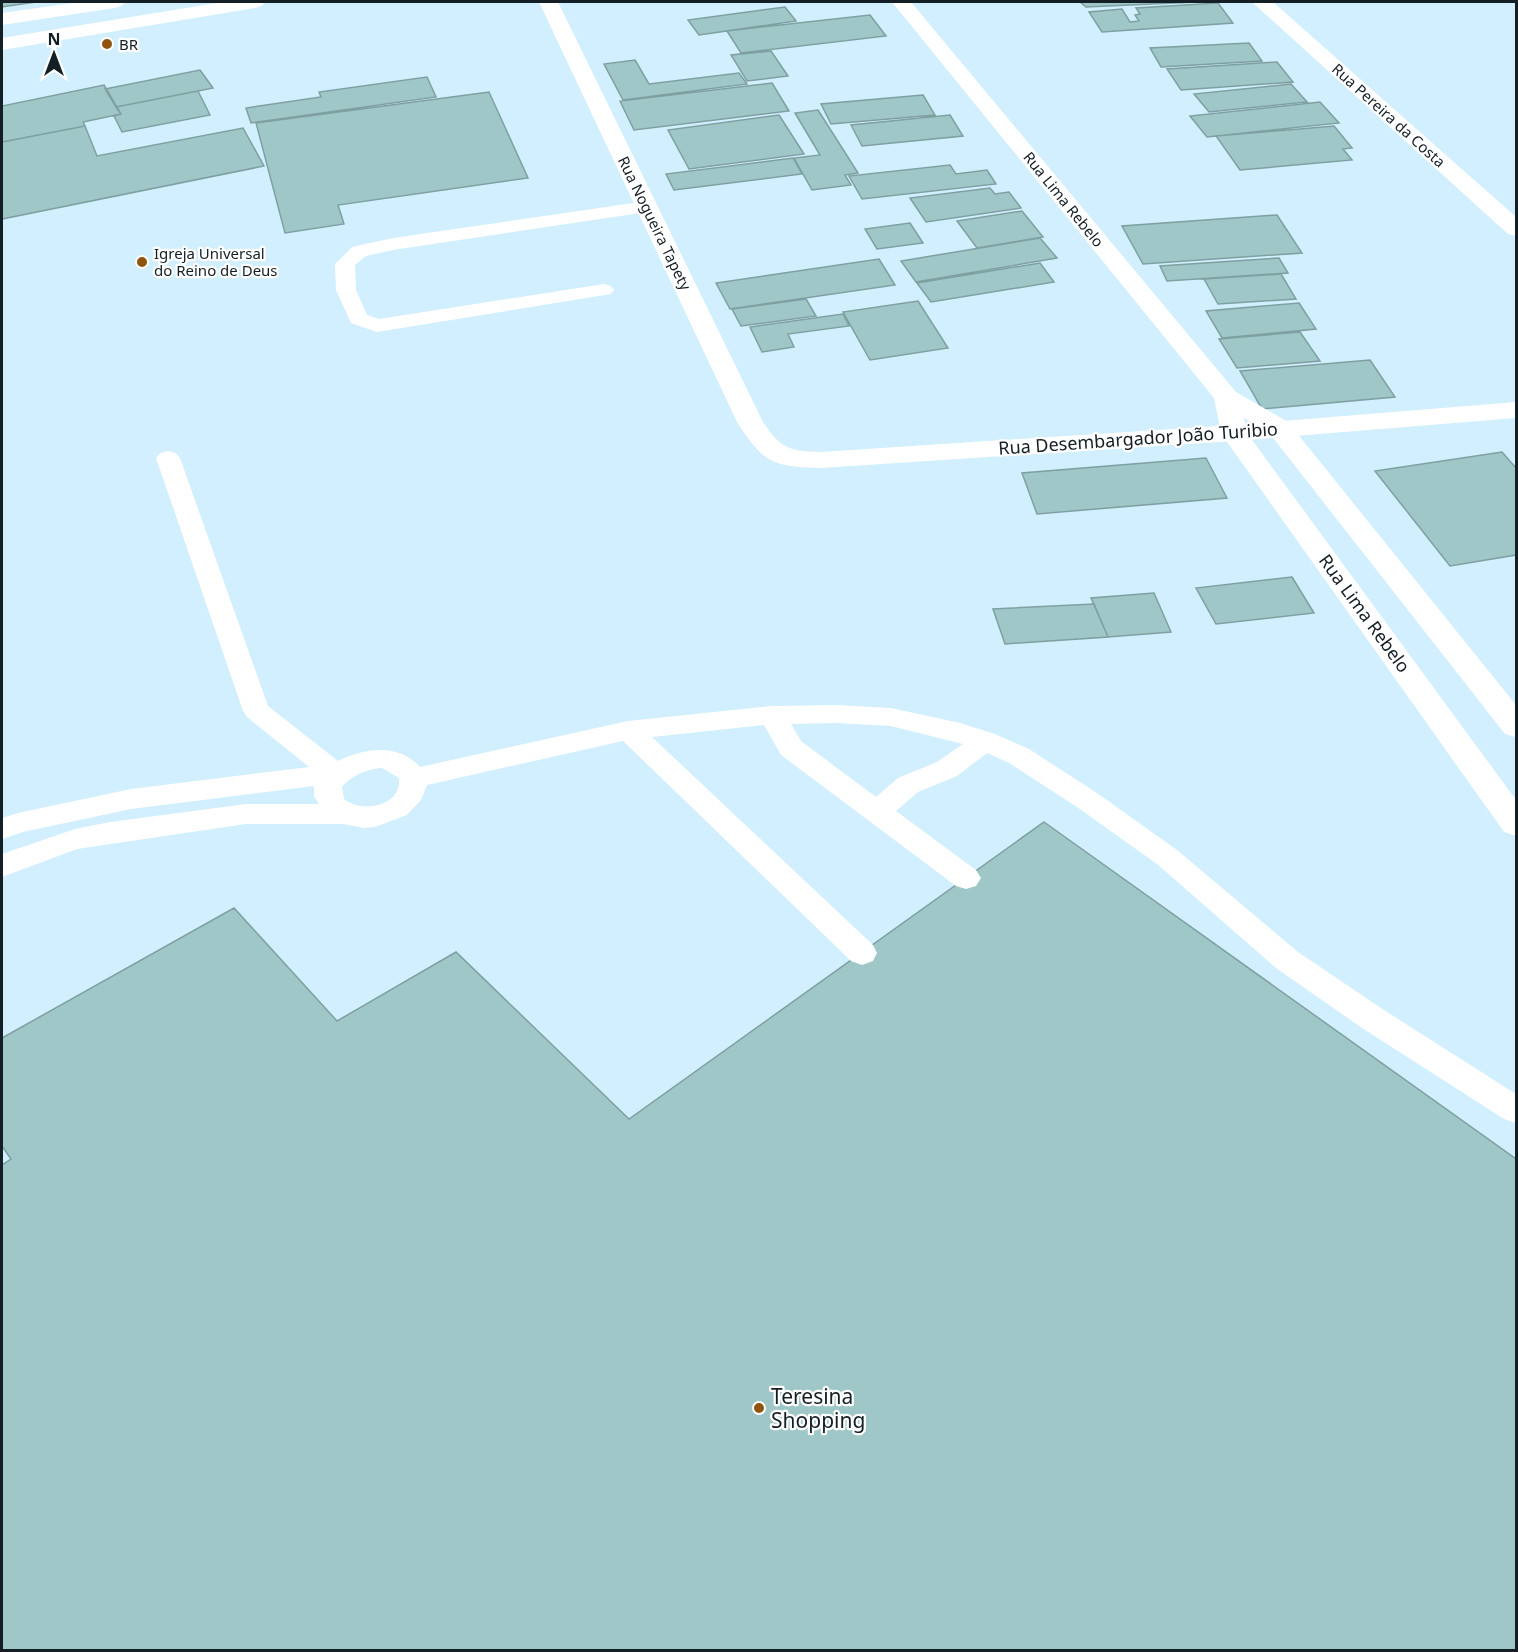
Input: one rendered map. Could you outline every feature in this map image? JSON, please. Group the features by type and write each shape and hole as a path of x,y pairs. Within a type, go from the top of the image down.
{"street":[{"path":"2,19 115,2"},
{"path":"2,44 255,2"},
{"name":"Rua Nogueira Tapety","path":"548,2 750,422 764,444"},
{"name":"Rua Lima Rebelo","path":"901,2 1227,397 1279,428 1516,726"},
{"name":"Rua Pereira da Costa","path":"1262,2 1516,229"},
{"name":"Rua Lima Rebelo","path":"1227,397 1234,433 1516,824"},
{"name":"Rua Desembargador João Turibio","path":"764,444 775,455 789,459 821,460 1234,433 1516,410"}],"lane":[{"path":"604,290 376,326 358,319 346,290 345,264 359,251 393,244 647,207"},
{"path":"168,458 256,711 336,774"},
{"path":"413,778 628,730 772,715 836,714 891,717 950,730 985,741 1019,756 1087,800 1167,857 1287,960 1373,1019 1516,1110"},
{"path":"772,715 791,748 966,878"},
{"path":"628,730 862,952"},
{"path":"877,812 908,785 947,769 985,741"},
{"path":"2,866 23,856 75,839 110,832 246,814 379,816 407,801 413,790 413,778 407,768 395,761 381,758 364,759 336,774 329,785 328,796 335,807 346,814"},
{"path":"2,829 18,823 131,799 336,774"}],"building":[{"path":"2,2 36,2 2,7"},
{"path":"1080,2 1198,2 1086,7"},
{"path":"1218,3 1233,23 1102,32 1089,12 1122,9 1130,22 1139,21 1135,15 1140,14 1136,8"},
{"path":"785,7 796,21 699,35 688,20"},
{"path":"870,15 886,36 741,53 727,31"},
{"path":"1249,43 1262,61 1161,67 1150,48"},
{"path":"771,51 788,76 747,81 731,55"},
{"path":"635,60 649,84 739,73 747,84 623,100 604,64"},
{"path":"1277,62 1293,82 1181,90 1167,69"},
{"path":"200,70 213,88 116,107 105,89"},
{"path":"427,77 436,97 251,123 246,108 321,97 319,92"},
{"path":"772,83 789,111 634,130 620,101"},
{"path":"1291,84 1307,102 1209,112 1194,94"},
{"path":"104,85 121,114 83,122 85,126 2,142 2,106"},
{"path":"198,91 210,115 122,132 114,116 121,114 116,107"},
{"path":"489,92 528,178 338,205 344,224 285,233 256,123"},
{"path":"923,95 935,115 831,124 821,104"},
{"path":"1320,102 1339,123 1207,137 1190,116"},
{"path":"818,110 858,173 845,175 851,185 812,190 794,158 820,155 795,113"},
{"path":"779,115 804,154 689,169 668,130"},
{"path":"950,115 963,136 862,146 851,125"},
{"path":"85,126 97,156 243,128 264,166 2,219 2,142"},
{"path":"1334,126 1352,148 1343,149 1352,160 1240,170 1216,136"},
{"path":"793,158 802,174 674,190 666,174"},
{"path":"950,165 956,174 987,170 996,184 862,199 849,176"},
{"path":"990,188 995,194 1009,192 1021,208 926,222 910,198"},
{"path":"1022,211 1043,237 977,248 957,221"},
{"path":"1277,215 1302,253 1143,264 1122,226"},
{"path":"910,223 923,243 877,249 865,229"},
{"path":"1040,238 1057,258 916,282 901,261"},
{"path":"1279,258 1288,273 1167,281 1160,266"},
{"path":"879,259 895,285 730,309 716,283"},
{"path":"1040,263 1054,282 931,302 917,283"},
{"path":"1281,274 1296,299 1218,304 1204,279"},
{"path":"806,299 816,316 741,326 732,309"},
{"path":"918,301 948,348 870,360 843,312"},
{"path":"1299,303 1316,329 1222,338 1206,311"},
{"path":"843,314 849,326 788,334 794,347 762,352 750,327"},
{"path":"1300,332 1320,361 1237,368 1219,339"},
{"path":"1370,360 1395,397 1262,409 1240,371"},
{"path":"1502,452 1516,468 1516,555 1450,566 1375,471"},
{"path":"1206,458 1227,498 1037,514 1022,473"},
{"path":"1292,577 1314,613 1216,624 1196,588"},
{"path":"1154,593 1171,632 1108,637 1091,598"},
{"path":"1094,604 1108,637 1005,644 993,609"},
{"name":"Teresina Shopping","path":"1044,822 1516,1159 1516,1650 2,1650 2,1165 11,1159 2,1146 2,1038 234,908 337,1021 456,952 629,1119"}],"place":[{"name":"BR","path":"107,44"},
{"name":"Igreja Universal do Reino de Deus","path":"142,262"},
{"name":"Teresina Shopping","path":"759,1408"}]}
